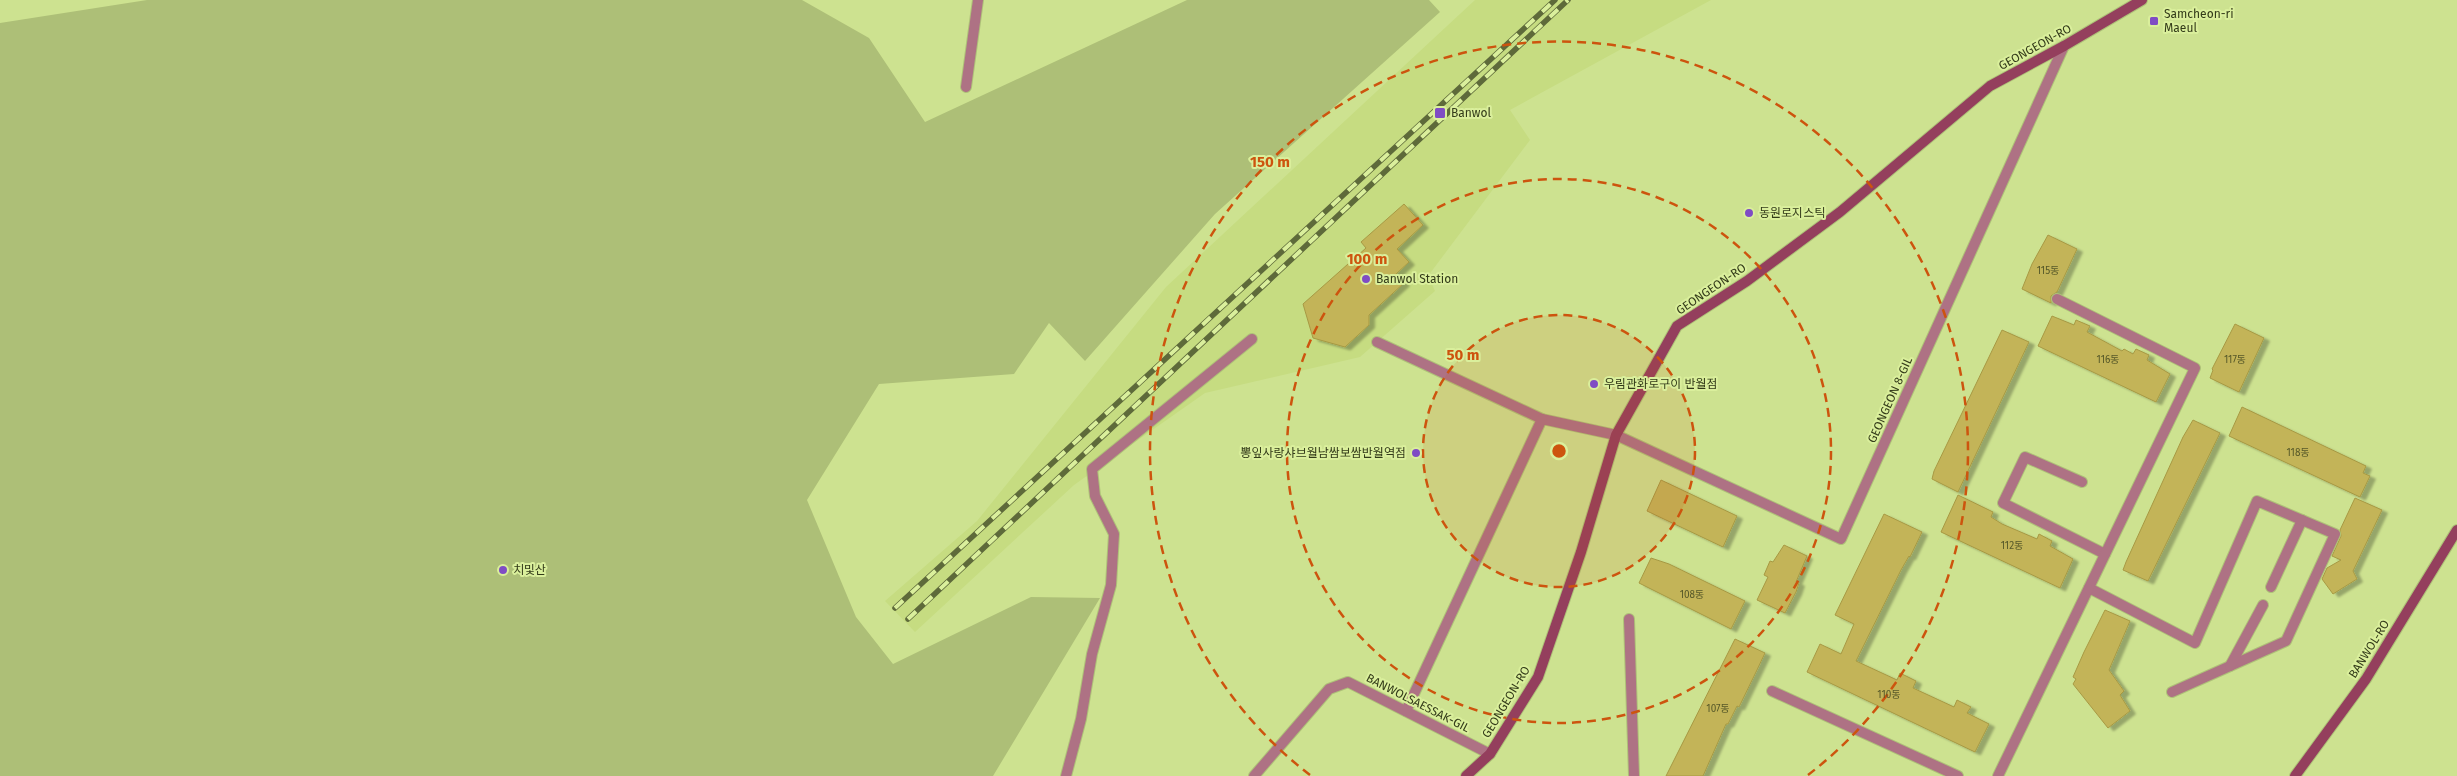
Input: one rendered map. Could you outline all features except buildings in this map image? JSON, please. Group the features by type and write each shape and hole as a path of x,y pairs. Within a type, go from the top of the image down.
{"street":[{"path":"966,87 978,0"},
{"name":"GEONGEON-RO","path":"1466,776 1490,754 1538,677 1581,552 1616,435 1677,326 1747,281 1840,212 1990,86 2064,46 2142,0"},
{"name":"GEONGEON 8-GIL","path":"1616,435 1841,539 2064,46"},
{"path":"1998,776 2195,368 2056,299"},
{"path":"1066,776 1081,719 1092,654 1111,585 1114,534 1095,496 1092,469 1252,339"},
{"path":"1377,342 1542,418 1616,435"},
{"path":"1406,711 1542,418"},
{"path":"2082,482 2026,457 2003,503 2105,554"},
{"path":"2089,588 2195,643 2257,501 2335,534 2286,640 2172,692"},
{"path":"2271,587 2302,520"},
{"name":"BANWOL-RO","path":"2295,776 2366,679 2457,530"},
{"path":"2230,666 2263,605"},
{"path":"1629,618 1634,776"},
{"name":"BANWOLSAESSAK-GIL","path":"1254,776 1329,690 1348,682 1490,754"},
{"path":"1772,691 1958,776"}],"shaded area":[{"path":"147,0 802,0 869,38 925,122 1187,0 1429,0 1440,12 1215,214 1085,361 1049,323 1014,374 879,384 807,500 856,617 893,664 1031,597 1100,598 993,776 0,776 0,23"},
{"path":"1475,0 1711,0 1510,110 1530,140 1428,276 1435,291 1360,357 1205,393 1074,485 915,632 885,601 977,521 1166,287"}],"railway":[{"path":"895,608 1555,0"},
{"path":"908,619 1568,0"}],"place":[{"name":"Samcheon-ri Maeul","path":"2154,21"},
{"name":"Banwol","path":"1440,113"},
{"name":"동원로지스틱","path":"1749,213"},
{"name":"Banwol Station","path":"1366,279"},
{"name":"우림관화로구이 반월점","path":"1594,384"},
{"name":"뽕잎사랑샤브월남쌈보쌈반월역점","path":"1416,453"},
{"name":"치및산","path":"503,570"}]}
